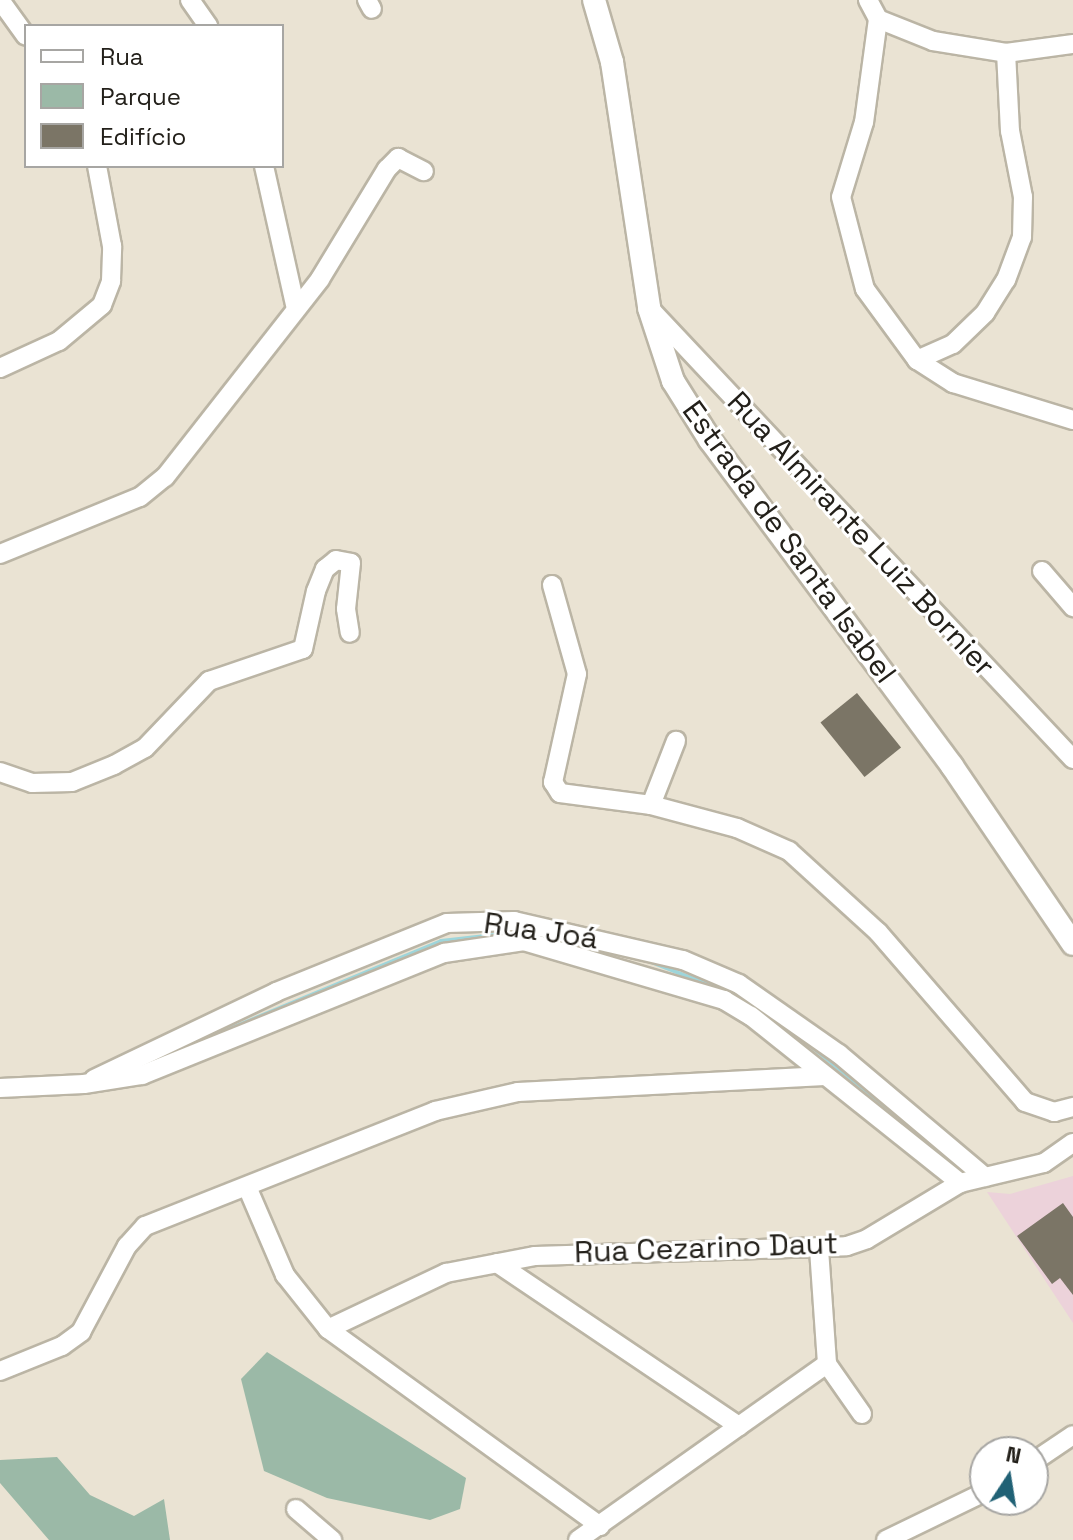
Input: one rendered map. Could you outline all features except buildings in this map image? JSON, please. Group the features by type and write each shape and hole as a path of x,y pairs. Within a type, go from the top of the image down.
{"main road":[{"name":"Estrada de Santa Isabel","path":"594,0 612,62 649,308 673,381 710,440 952,766 1073,944"}],"street":[{"path":"0,0 24,33"},
{"path":"190,0 207,24"},
{"path":"868,0 878,19 864,122 841,197 865,289 917,360 953,383 1073,420"},
{"path":"878,19 933,41 1006,53 1073,44"},
{"path":"917,360 953,344 985,313 1006,280 1022,237 1023,197 1010,131 1006,53"},
{"path":"0,554 140,497 165,477 295,305 320,279 387,169 398,158 424,171"},
{"path":"0,368 59,341 102,305 111,281 112,246 97,168"},
{"path":"264,168 295,305"},
{"name":"Rua Almirante Luiz Bornier","path":"649,308 1071,749"},
{"path":"0,772 32,783 72,782 114,765 145,748 209,681 303,649 316,591 325,569 336,560 351,563 346,609 350,633"},
{"path":"1042,571 1073,607"},
{"path":"552,585 577,674 553,782 560,793 577,799 651,805 737,828 789,851 888,943 1025,1102 1054,1112 1073,1107"},
{"path":"651,805 676,741"},
{"name":"Rua Joá","path":"84,1084 276,992 447,923 514,921 683,960 739,984 839,1054 920,1136 960,1183"},
{"name":"Rua Joá","path":"0,1088 84,1084 181,1062 444,953 524,941 724,1000 825,1076 985,1177"},
{"path":"0,1371 62,1346 81,1332 127,1246 145,1226 248,1189 435,1111 518,1092 825,1076"},
{"name":"Rua Cezarino Daut","path":"328,1329 446,1273 497,1263 577,1251 819,1249 867,1239 960,1183 1044,1163 1073,1143"},
{"path":"248,1189 285,1275 328,1329 600,1526"},
{"path":"819,1249 827,1364 862,1414"},
{"path":"497,1263 739,1426"},
{"path":"578,1540 827,1364"},
{"path":"1049,1451 1073,1435"},
{"path":"886,1540 969,1500"},
{"path":"296,1509 332,1540"}],"shaded area":[{"path":"1073,1176 1073,1323 987,1192 1010,1194"}],"green space":[{"path":"267,1352 466,1478 460,1509 430,1520 327,1498 264,1471 241,1379"},
{"path":"57,1457 90,1495 134,1516 164,1499 170,1540 49,1540 0,1483 0,1460"}],"waterway":[{"path":"152,1061 441,941 522,932"},
{"path":"651,962 747,1000"},
{"path":"806,1042 911,1127"}]}
